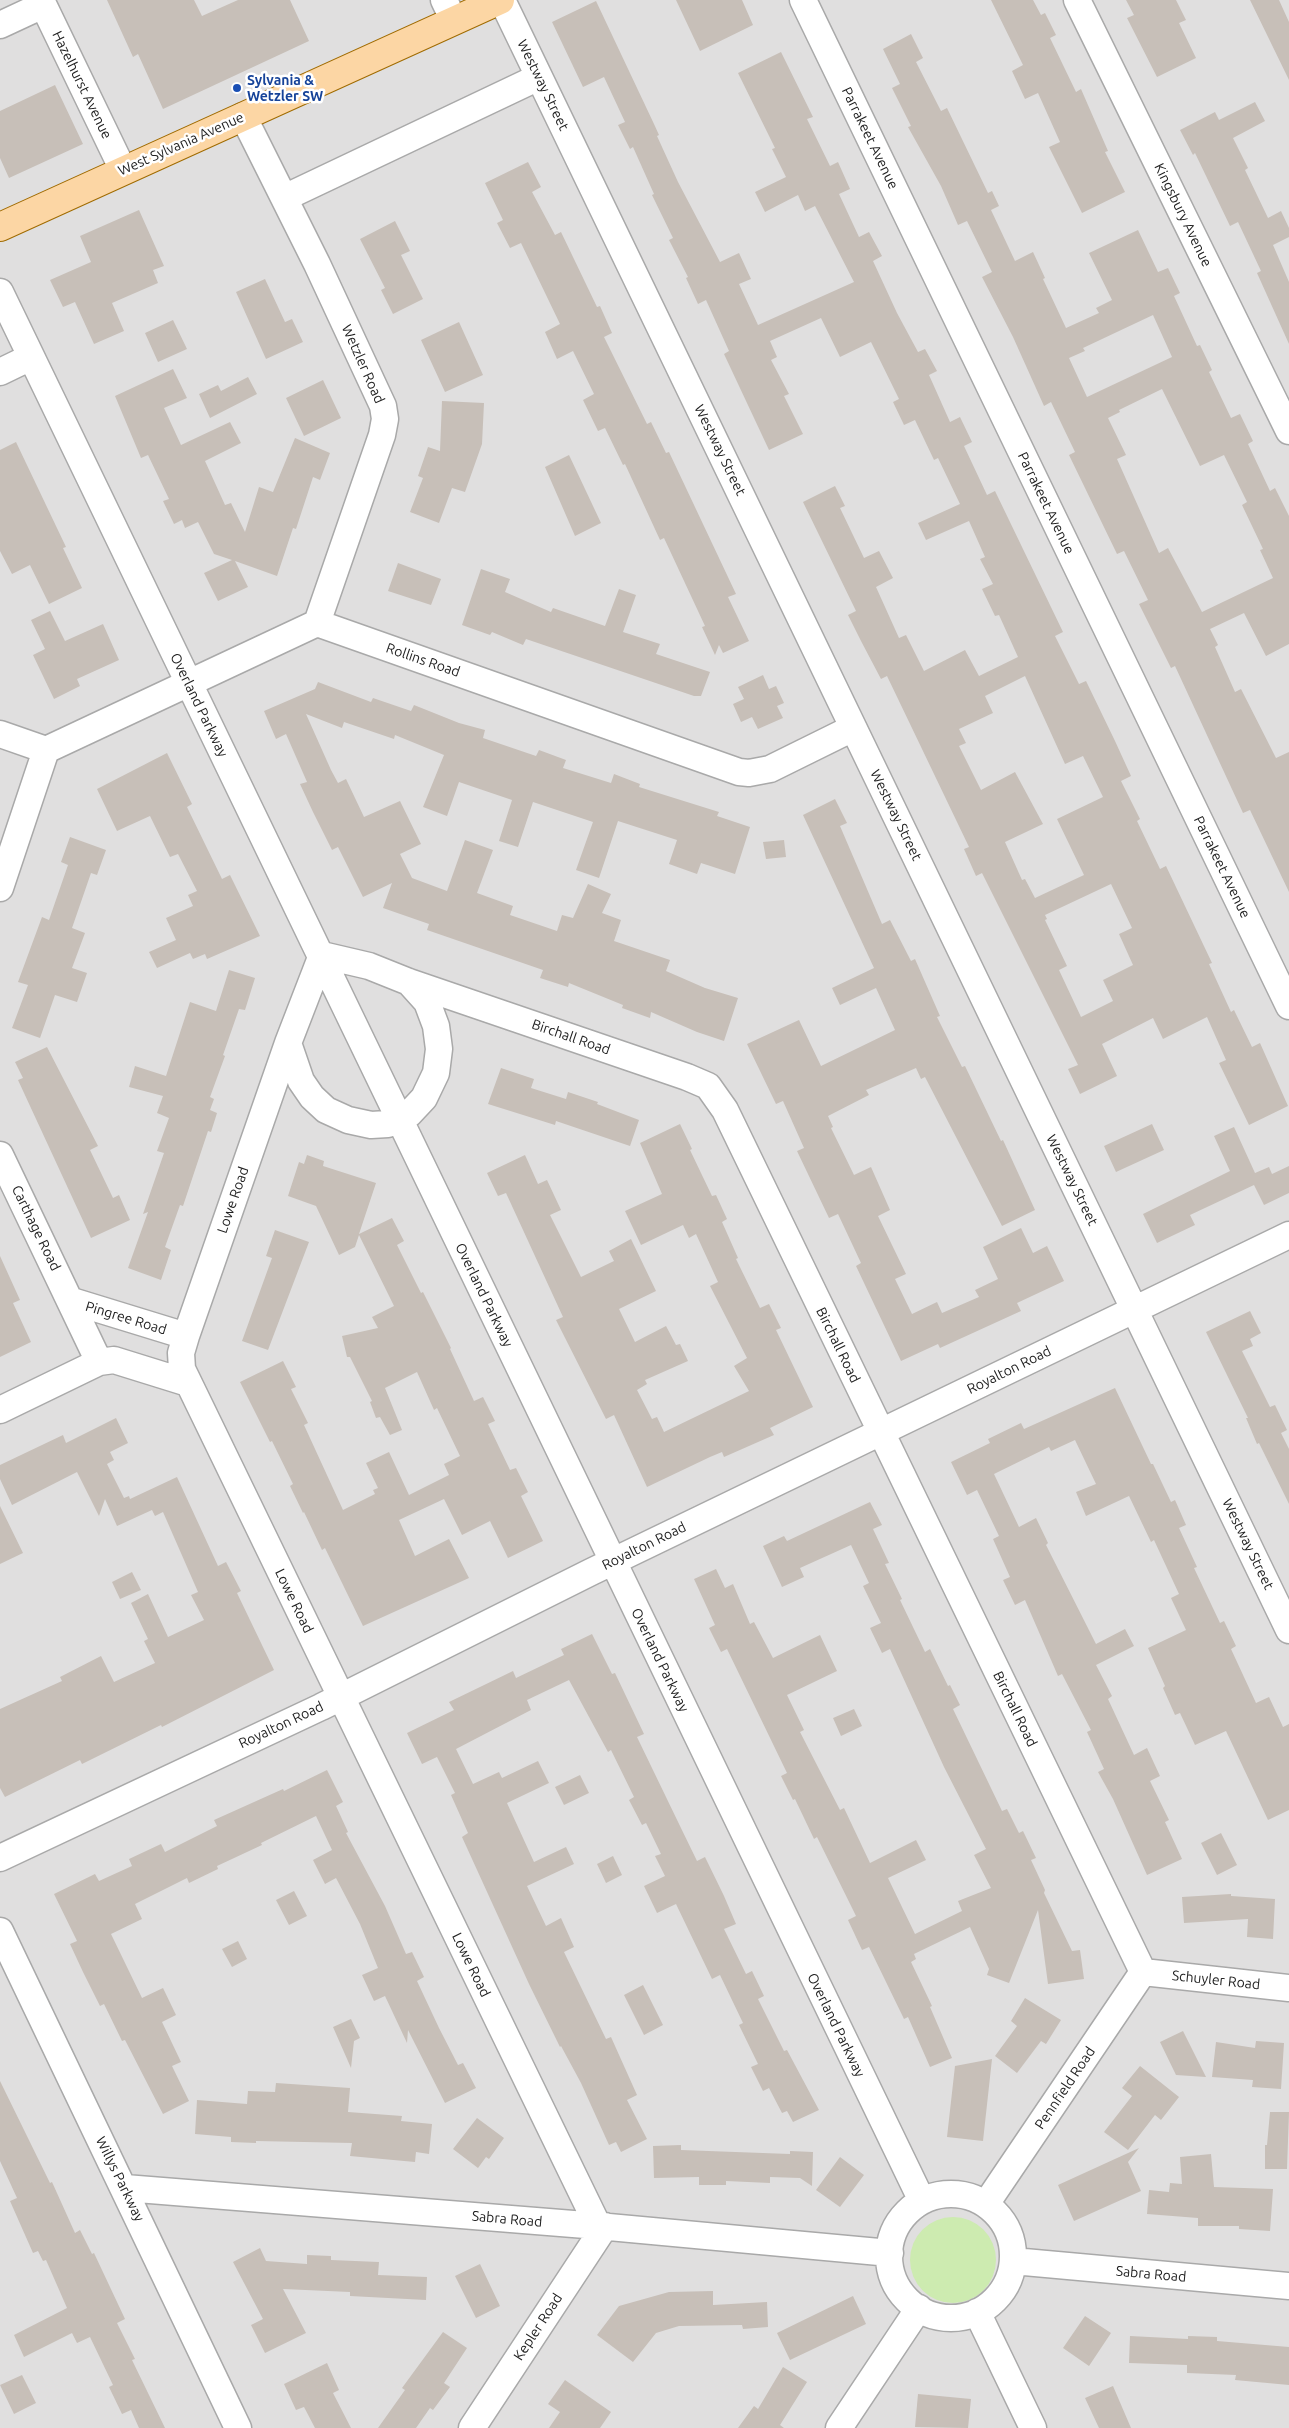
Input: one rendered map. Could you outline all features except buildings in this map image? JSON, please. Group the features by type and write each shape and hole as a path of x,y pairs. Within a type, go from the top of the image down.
{"main road":[{"name":"West Sylvania Avenue","path":"0,227 243,116 449,10 501,0"}],"street":[{"name":"Westway Street","path":"501,0 1289,1630"},
{"name":"Parrakeet Avenue","path":"803,0 1289,1006"},
{"name":"Kingsbury Avenue","path":"1077,0 1289,430"},
{"path":"0,25 42,2"},
{"name":"Hazelhurst Avenue","path":"42,2 123,170"},
{"path":"284,198 539,77"},
{"name":"Wetzler Road","path":"243,116 379,396 385,419 382,435 317,623"},
{"name":"Overland Parkway","path":"0,292 188,683 322,955 612,1562 922,2201"},
{"path":"0,372 31,357"},
{"path":"0,734 46,750 317,623"},
{"name":"Rollins Road","path":"317,623 739,772 749,773 770,769 854,728"},
{"path":"0,888 46,750"},
{"name":"Birchall Road","path":"322,955 369,966 409,982 687,1077 708,1086 725,1110 1143,1972"},
{"name":"Lowe Road","path":"322,955 288,1043 186,1336 181,1361 188,1383 340,1697 602,2226"},
{"path":"288,1043 301,1081 312,1097 326,1110 348,1120 370,1125 388,1124 409,1114 424,1098 436,1073 439,1049 436,1026 427,1002 409,982"},
{"name":"Carthage Road","path":"0,1156 72,1301"},
{"name":"Royalton Road","path":"0,1858 340,1697 612,1562 1289,1235"},
{"name":"Pingree Road","path":"72,1301 186,1336"},
{"name":"Pingree Road","path":"72,1301 99,1362"},
{"path":"0,1410 99,1362 114,1360 188,1383"},
{"name":"Willys Parkway","path":"0,1931 238,2428"},
{"name":"Schuyler Road","path":"1143,1972 1289,1988"},
{"name":"Pennfield Road","path":"986,2204 1143,1972"},
{"name":"Sabra Road","path":"124,2188 602,2226 890,2253"},
{"path":"954,2194 971,2197 986,2204 999,2215 1008,2229 1013,2245 1013,2261 1007,2282 995,2300 977,2312 958,2317 937,2316 919,2308 906,2298 896,2285 891,2270 890,2253 894,2232 905,2214 922,2201 954,2194"},
{"name":"Kepler Road","path":"472,2428 602,2226"},
{"name":"Sabra Road","path":"1013,2261 1289,2286"},
{"path":"839,2428 919,2308"},
{"path":"977,2312 1033,2428"}],"shaded area":[{"path":"0,0 1289,0 1289,2428 0,2428"}],"green space":[{"path":"953,2217 969,2220 977,2224 989,2236 993,2244 996,2260 993,2276 989,2284 977,2296 969,2300 953,2303 937,2300 929,2296 917,2284 913,2276 910,2260 913,2244 917,2236 929,2224 937,2220"}],"place":[{"name":"Sylvania & Wetzler SW","path":"237,88"}]}
